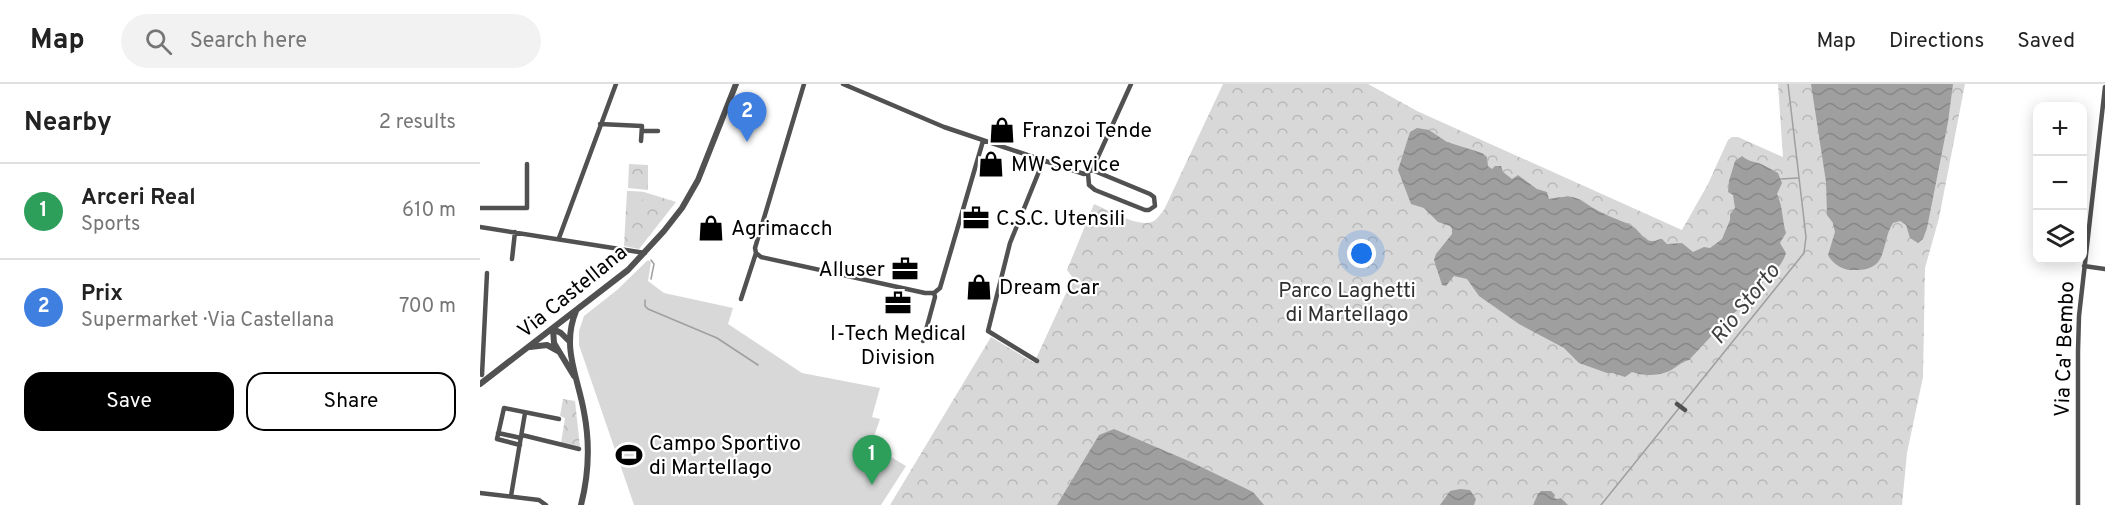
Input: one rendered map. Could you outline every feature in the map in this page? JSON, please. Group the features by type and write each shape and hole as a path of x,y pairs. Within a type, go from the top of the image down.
{"street":[{"path":"559,238 616,84"},
{"name":"Via Castellana","path":"480,384 628,270 645,253 682,208 698,180 736,84"},
{"path":"741,299 804,84"},
{"path":"843,84 983,141 1044,159 1084,174 1090,172 1150,194 1154,197 1155,206 1149,210 1095,190 1089,184 1090,172 1131,84"},
{"name":"Via Ca' Bembo","path":"2078,505 2078,351 2084,266 2105,87"},
{"path":"600,124 642,126 641,141"},
{"path":"642,131 658,132"},
{"path":"756,253 761,257 925,293 934,293 940,288 983,141"},
{"path":"1037,361 988,331 1010,243 1044,159"},
{"path":"480,208 527,208 527,164"},
{"path":"480,227 645,253"},
{"path":"512,259 515,232"},
{"path":"2084,266 2105,269"},
{"path":"482,375 488,273"},
{"path":"923,342 935,297 934,293"},
{"path":"577,310 569,341 583,404 588,444 586,481 581,505"},
{"path":"569,341 553,329 553,339 558,351 576,379"},
{"path":"528,347 546,345 558,351"},
{"path":"1677,404 1685,410"},
{"path":"520,445 498,441 504,408 559,419"},
{"path":"511,496 525,413"},
{"path":"498,433 579,449"},
{"path":"480,493 539,500 546,505"}],"green space":[{"name":"Parco Laghetti di Martellago","path":"1223,84 1368,84 1417,111 1682,230 1708,184 1728,140 1732,137 1738,137 1783,157 1778,84 1965,84 1939,218 1925,268 1923,377 1907,453 1902,505 890,505 991,337 1034,363 1073,278 1067,270 1094,204 1141,223 1154,221 1164,210"},
{"path":"629,164 648,165 648,190 628,188"},
{"path":"627,191 644,192 676,202 639,249 624,246"},
{"path":"628,191 644,192 639,205 628,212"},
{"path":"648,260 651,262 648,281 664,293 733,308 728,324 802,373 880,388 872,417 880,419 871,445 906,466 881,505 634,505 579,345 579,331 584,316 617,290"},
{"path":"563,399 575,401 580,447 561,443 565,418 560,416"}],"water":[{"path":"1811,84 1953,84 1948,122 1923,239 1918,243 1910,238 1906,225 1900,221 1893,223 1882,256 1872,267 1844,269 1828,255 1835,232 1833,223 1827,215 1826,182"},
{"path":"1417,128 1429,130 1447,142 1482,153 1487,157 1488,166 1492,169 1495,166 1501,166 1503,172 1512,179 1518,175 1537,189 1547,192 1549,199 1568,197 1580,199 1596,210 1632,226 1648,240 1662,239 1667,244 1682,243 1693,252 1704,247 1710,248 1722,239 1730,220 1730,214 1735,208 1733,195 1728,192 1729,181 1735,161 1742,156 1778,173 1782,183 1777,194 1786,233 1780,243 1786,253 1781,264 1766,276 1751,300 1730,316 1689,360 1670,371 1658,374 1645,375 1632,372 1625,377 1607,373 1579,363 1564,348 1519,324 1479,296 1467,279 1454,276 1446,286 1442,285 1434,260 1452,234 1452,229 1438,222 1424,208 1411,204 1398,170 1410,132"},
{"path":"1114,429 1253,492 1264,505 1057,505 1099,435"},
{"path":"1470,490 1476,499 1474,505 1440,505 1450,491"},
{"path":"1541,491 1551,491 1555,495 1554,498 1561,498 1568,505 1533,505"}],"waterway":[{"name":"Rio Storto","path":"1601,505 1804,253 1806,237 1788,84"},
{"path":"1781,179 1798,178"},
{"path":"651,260 654,264 651,279"},
{"path":"645,300 645,306 648,309 717,338 758,365"}],"place":[{"name":"Franzoi Tende","path":"1002,130"},
{"name":"Prix","path":"747,142"},
{"name":"MW Service","path":"991,164"},
{"name":"C.S.C. Utensili","path":"976,218"},
{"name":"Agrimacch","path":"711,228"},
{"name":"Alluser","path":"905,269"},
{"name":"Dream Car","path":"979,287"},
{"name":"I-Tech Medical Division","path":"898,303"},
{"name":"Campo Sportivo di Martellago","path":"629,455"},
{"name":"Arceri Real","path":"872,485"}]}
